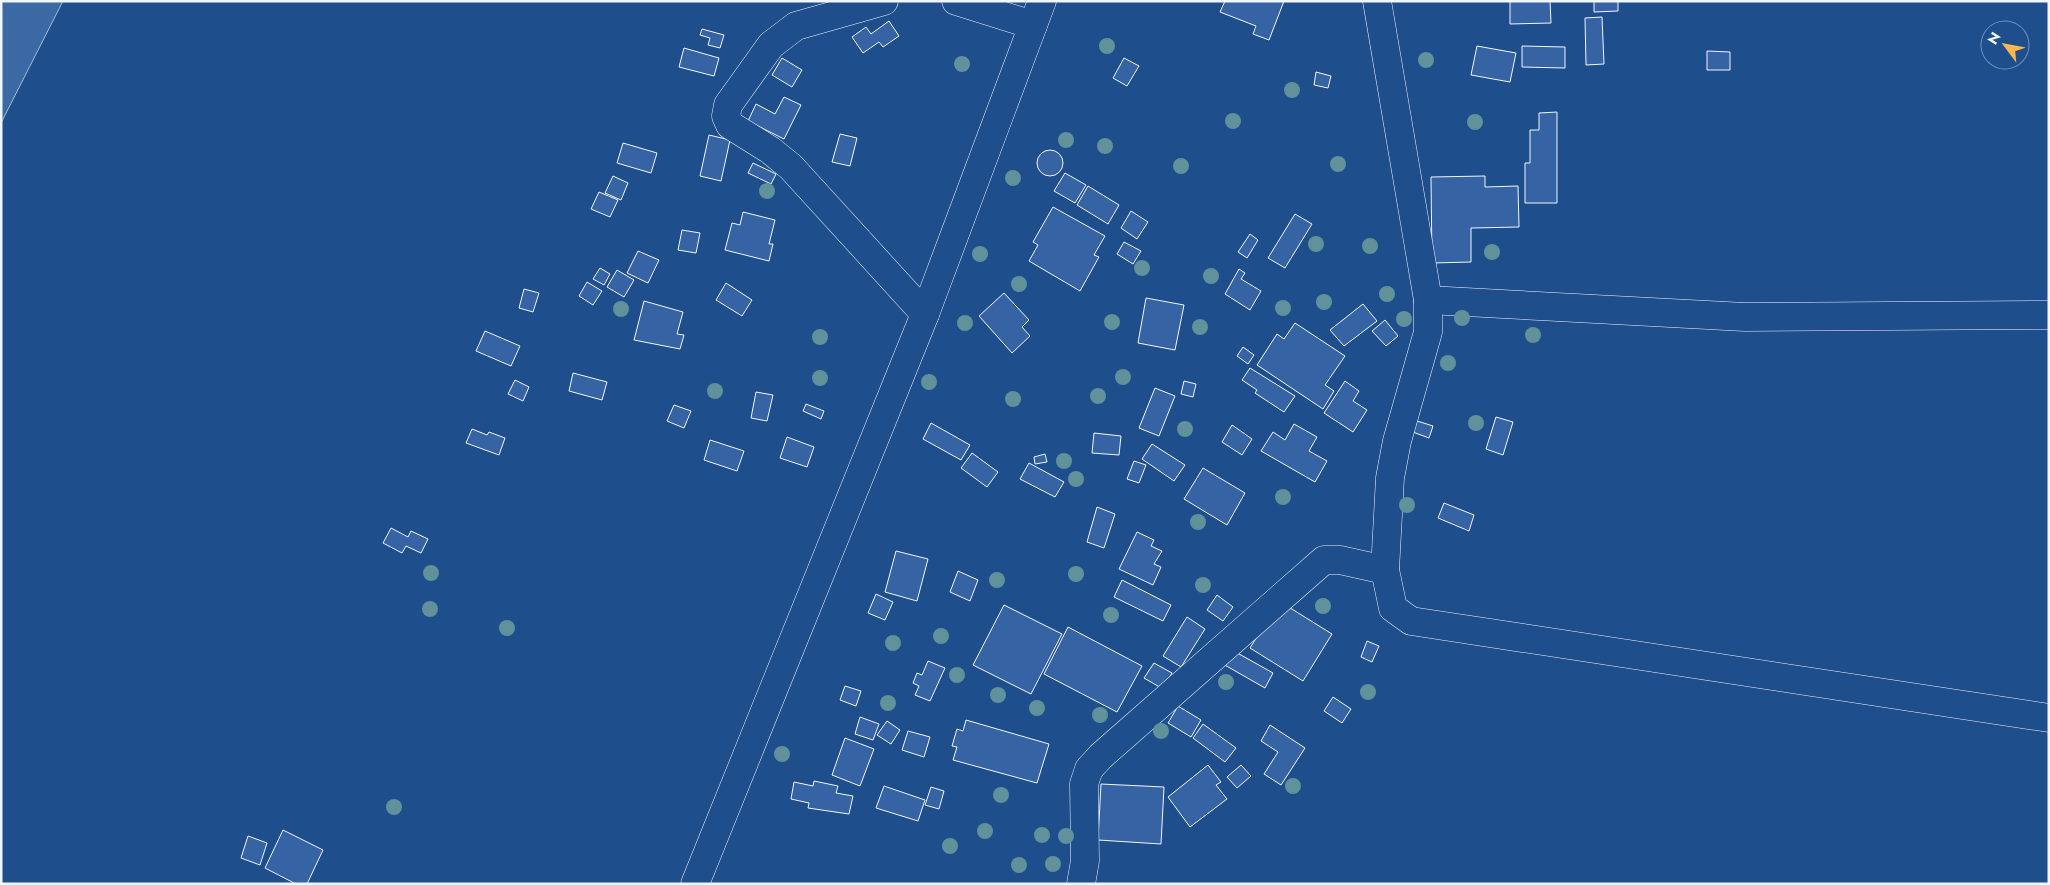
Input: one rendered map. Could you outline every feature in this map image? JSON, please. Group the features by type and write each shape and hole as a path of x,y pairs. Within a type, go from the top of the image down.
{"street":[{"path":"884,1 796,26 771,45 728,104 726,116 730,125 770,150 791,167 925,314"},
{"path":"695,884 925,314 1038,13 956,1"},
{"path":"1377,1 1428,300 1428,332 1397,441 1390,478 1385,570 1393,608 1411,621 2049,718"},
{"path":"1428,300 1745,317 2049,315"},
{"path":"1081,884 1085,861 1084,784 1089,769 1101,756 1324,560 1340,560 1385,570"}],"water":[{"path":"1,1 63,1 1,123"}],"building":[{"path":"1225,1 1284,1 1269,40 1253,34 1256,26 1220,12"},
{"path":"1510,1 1550,1 1551,23 1510,24"},
{"path":"1594,1 1618,1 1618,11 1594,12"},
{"path":"1602,17 1604,64 1586,65 1585,18"},
{"path":"889,21 899,36 883,47 879,42 863,53 852,37 866,27 871,34"},
{"path":"702,29 724,35 720,48 708,45 710,38 700,35"},
{"path":"1477,46 1516,53 1510,82 1471,75"},
{"path":"1522,46 1565,47 1565,68 1522,67"},
{"path":"684,48 719,58 714,76 679,67"},
{"path":"1707,51 1730,52 1730,70 1707,70"},
{"path":"782,58 802,70 792,87 772,75"},
{"path":"1124,58 1139,66 1127,86 1113,78"},
{"path":"1316,72 1331,76 1328,88 1314,85"},
{"path":"784,97 801,105 784,139 748,121 756,104 775,114"},
{"path":"1557,112 1557,203 1525,203 1525,163 1530,163 1530,130 1539,130 1539,113"},
{"path":"840,134 857,138 850,166 832,162"},
{"path":"709,135 730,140 721,181 700,176"},
{"path":"623,143 657,153 651,173 617,163"},
{"path":"1050,150 1059,154 1063,163 1059,172 1050,176 1041,172 1037,163 1041,154"},
{"path":"753,163 776,174 771,184 748,173"},
{"path":"1065,173 1086,185 1075,203 1054,191"},
{"path":"613,176 628,183 621,200 605,193"},
{"path":"1485,176 1485,187 1518,186 1519,227 1471,228 1471,262 1432,263 1431,177"},
{"path":"1088,186 1119,205 1108,224 1077,205"},
{"path":"599,192 618,200 610,217 591,209"},
{"path":"1053,207 1105,236 1094,255 1099,257 1080,291 1029,261 1038,245 1033,242"},
{"path":"1131,211 1148,222 1137,239 1121,228"},
{"path":"743,212 775,220 769,244 773,244 769,261 725,250 732,223 740,225"},
{"path":"1295,214 1312,224 1285,268 1268,258"},
{"path":"682,230 700,233 696,253 678,250"},
{"path":"1250,234 1258,240 1247,258 1238,252"},
{"path":"1124,242 1141,251 1133,264 1117,254"},
{"path":"638,251 659,260 648,283 627,273"},
{"path":"600,268 610,274 604,285 593,279"},
{"path":"1239,269 1245,273 1241,279 1261,291 1250,310 1225,294"},
{"path":"617,270 634,280 624,297 607,287"},
{"path":"587,282 602,291 593,305 579,296"},
{"path":"726,283 752,300 742,316 716,300"},
{"path":"524,289 539,293 533,312 519,308"},
{"path":"1004,293 1029,320 1022,327 1030,336 1012,353 979,316"},
{"path":"1146,298 1184,305 1175,350 1138,343"},
{"path":"644,301 683,312 677,334 684,335 680,349 634,340"},
{"path":"1363,304 1377,321 1344,346 1330,330"},
{"path":"1385,320 1398,336 1386,346 1372,331"},
{"path":"1295,323 1345,356 1325,385 1334,391 1323,409 1257,365 1277,334 1284,339"},
{"path":"485,331 520,346 511,366 476,351"},
{"path":"1243,347 1254,355 1248,364 1237,356"},
{"path":"1250,368 1295,396 1284,412 1255,393 1257,390 1242,380"},
{"path":"573,373 607,382 602,400 569,391"},
{"path":"515,380 529,387 523,401 508,394"},
{"path":"1184,381 1196,384 1193,397 1181,394"},
{"path":"1345,381 1359,391 1353,401 1367,410 1353,432 1324,413"},
{"path":"1155,388 1175,396 1159,436 1139,428"},
{"path":"756,392 773,395 767,421 751,418"},
{"path":"806,404 824,411 821,419 803,411"},
{"path":"674,405 691,411 684,428 667,421"},
{"path":"1496,417 1513,422 1503,455 1486,449"},
{"path":"1414,420 1433,426 1429,438 1410,431"},
{"path":"931,423 970,445 961,460 923,439"},
{"path":"1294,424 1317,437 1309,451 1327,461 1315,482 1261,451 1273,432 1285,440"},
{"path":"1232,425 1252,439 1242,455 1222,442"},
{"path":"472,429 487,435 489,432 505,438 499,455 466,443"},
{"path":"1094,433 1121,436 1119,455 1092,453"},
{"path":"787,437 814,447 807,467 780,458"},
{"path":"710,440 744,451 737,471 704,460"},
{"path":"1152,444 1185,465 1174,481 1142,459"},
{"path":"972,453 998,472 987,487 961,468"},
{"path":"1045,454 1047,462 1035,464 1034,457"},
{"path":"1134,461 1146,465 1139,483 1127,479"},
{"path":"1029,463 1064,482 1055,497 1020,479"},
{"path":"1203,468 1245,493 1227,525 1184,499"},
{"path":"1444,503 1474,515 1469,531 1438,518"},
{"path":"1097,507 1115,514 1104,548 1087,542"},
{"path":"391,528 408,537 411,531 428,539 421,553 406,546 402,553 383,543"},
{"path":"1137,532 1154,540 1151,546 1162,551 1154,564 1161,567 1153,585 1119,569"},
{"path":"896,551 928,559 917,601 885,592"},
{"path":"958,571 978,580 970,601 950,592"},
{"path":"1122,580 1171,605 1163,621 1114,597"},
{"path":"876,594 893,602 885,620 868,613"},
{"path":"1217,595 1233,607 1223,621 1207,610"},
{"path":"1279,601 1332,634 1303,681 1250,648"},
{"path":"1004,605 1062,634 1031,694 973,665"},
{"path":"1187,617 1205,629 1181,667 1163,656"},
{"path":"1068,627 1142,666 1117,712 1044,674"},
{"path":"1367,641 1379,646 1372,662 1361,657"},
{"path":"1232,650 1273,673 1265,688 1223,664"},
{"path":"928,661 945,668 930,701 915,695 919,686 913,683 917,673 922,675"},
{"path":"1154,663 1172,673 1163,689 1144,678"},
{"path":"845,686 861,691 856,706 840,700"},
{"path":"1333,697 1351,709 1342,723 1324,711"},
{"path":"1178,706 1201,720 1191,737 1168,723"},
{"path":"860,717 879,724 873,740 855,734"},
{"path":"966,720 1049,744 1037,783 953,760 957,747 952,746 957,729 963,731"},
{"path":"887,721 900,730 891,744 877,735"},
{"path":"1203,724 1236,748 1225,762 1193,738"},
{"path":"1270,725 1305,748 1281,785 1264,774 1278,752 1261,741"},
{"path":"908,731 930,737 924,757 902,750"},
{"path":"845,738 874,749 860,786 832,775"},
{"path":"1208,765 1221,782 1216,785 1227,799 1190,827 1168,797"},
{"path":"1241,765 1251,776 1237,788 1227,777"},
{"path":"814,781 838,786 836,793 853,796 849,814 808,808 809,803 791,799 794,782 813,786"},
{"path":"1101,784 1164,787 1161,844 1098,840"},
{"path":"884,786 925,800 918,821 876,808"},
{"path":"931,787 944,791 939,809 925,805"},
{"path":"283,830 323,850 307,884 296,884 265,868"},
{"path":"248,836 267,843 260,865 241,858"}]}
